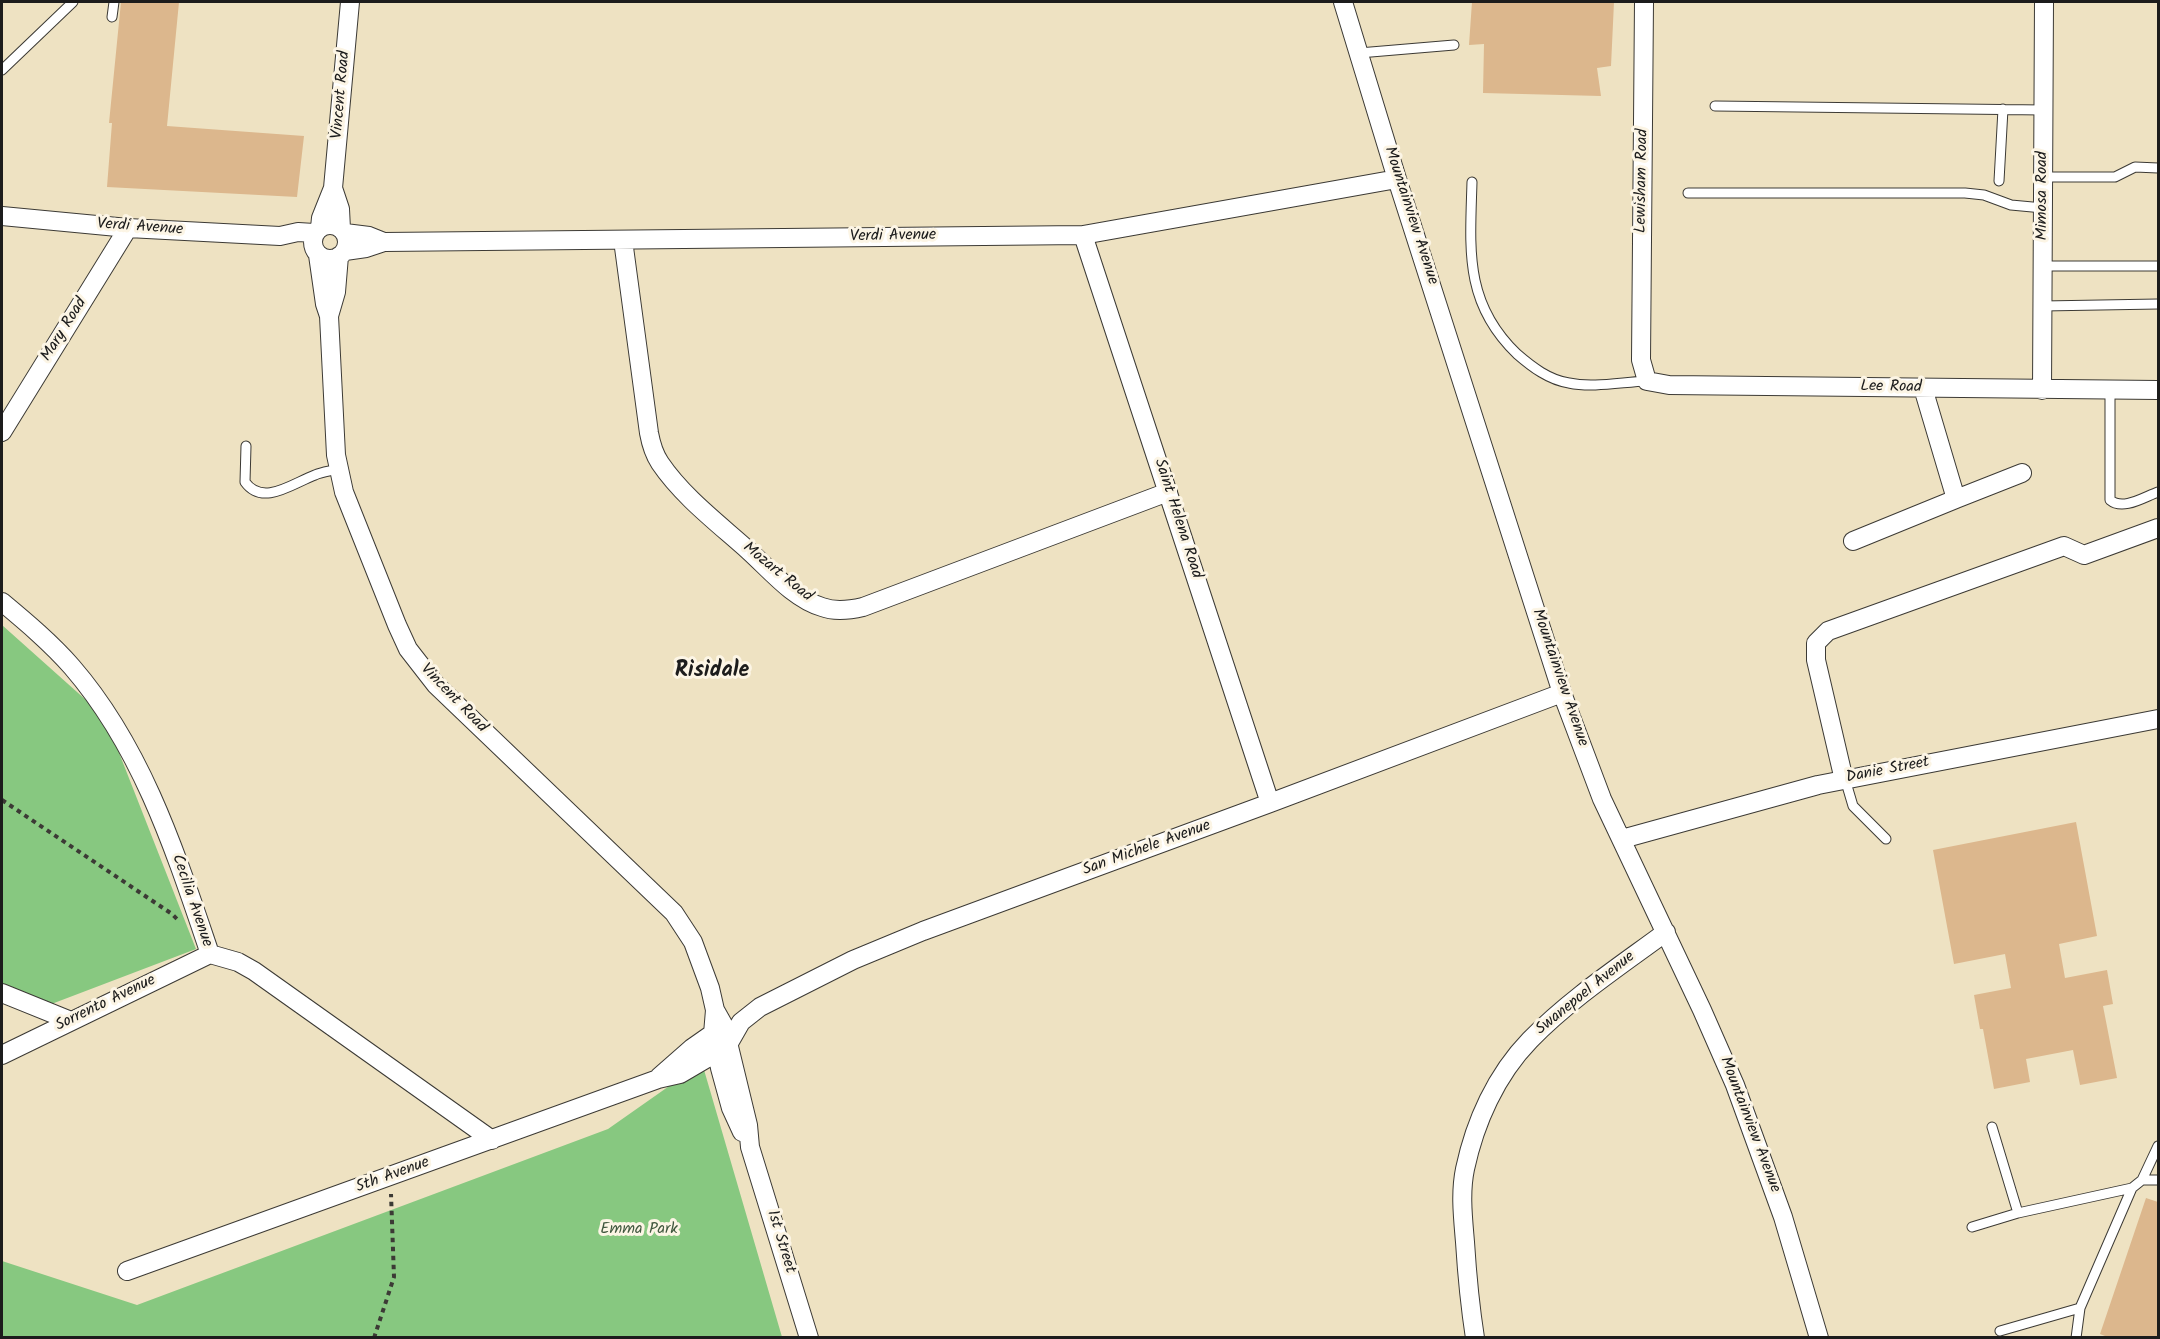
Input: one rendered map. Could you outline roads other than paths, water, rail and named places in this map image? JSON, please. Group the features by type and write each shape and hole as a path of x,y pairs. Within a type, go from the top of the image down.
{"street":[{"name":"Vincent Road","path":"330,316 325,304 316,241 321,218 333,188 350,2"},
{"name":"Mountainview Avenue","path":"1343,2 1562,693 1594,781 1736,1085 1783,1217 1819,1338"},
{"name":"Lewisham Road","path":"1644,2 1641,360 1647,381"},
{"name":"Mimosa Road","path":"2042,390 2044,2"},
{"name":"Verdi Avenue","path":"343,242 369,236 384,242 1083,235 1398,179"},
{"name":"Vincent Road","path":"333,188 340,209 343,242 330,316 338,469 352,516 408,649 436,685 684,925 701,962 725,1035"},
{"name":"Verdi Avenue","path":"2,216 128,228 280,236 294,244 316,241"},
{"path":"327,224 334,225 343,242 332,259 324,259 316,241 327,224"},
{"name":"Mary Road","path":"2,432 128,228"},
{"name":"Saint Helena Road","path":"1083,235 1270,803"},
{"name":"Mozart Road","path":"623,240 649,433 656,455 673,479 705,511 792,589 821,607 850,610 863,607 1168,492"},
{"name":"Lee Road","path":"1647,381 1669,385 2158,390"},
{"path":"1923,388 1956,499"},
{"path":"1853,540 2022,473"},
{"path":"1844,779 1816,660 1816,643 1828,632 2064,546 2084,555 2158,528"},
{"name":"Cecilia Avenue","path":"2,602 72,666 125,742 160,814 180,863 210,954 238,962 254,971 492,1140"},
{"name":"San Michele Avenue","path":"658,1079 692,1048 725,1035 760,1007 853,960 934,927 1562,693"},
{"name":"Danie Street","path":"1622,839 1844,779 2158,719"},
{"name":"Swanepoel Avenue","path":"1475,1338 1470,1307 1463,1194 1464,1171 1476,1127 1489,1097 1516,1054 1530,1039 1571,1003 1666,932"},
{"name":"Sorrento Avenue","path":"2,1054 210,954"},
{"path":"2,993 71,1021"},
{"name":"1st Street","path":"725,1035 748,1125 750,1147 809,1338"},
{"name":"5th Avenue","path":"127,1271 658,1079"}],"lane":[{"path":"2,70 73,2"},
{"path":"112,16 114,2"},
{"path":"1359,53 1454,45"},
{"path":"1715,106 2043,110"},
{"path":"1999,182 2002,110"},
{"path":"2043,177 2115,177 2135,167 2158,168"},
{"path":"1472,182 1470,243 1472,271 1480,299 1491,324 1504,341 1525,361 1557,381 1588,385 1647,381"},
{"path":"1688,193 1965,194 1984,195 2011,205 2043,208"},
{"path":"2043,266 2158,266"},
{"path":"2043,306 2158,304"},
{"path":"2110,390 2110,500 2121,506 2158,492"},
{"path":"246,446 245,482 255,492 282,491 315,475 338,469"},
{"path":"1844,779 1853,806 1886,839"},
{"path":"1992,1128 2018,1213"},
{"path":"1972,1227 2018,1213 2132,1188 2142,1180 2158,1146"},
{"path":"2142,1180 2158,1180"},
{"path":"2076,1338 2080,1308 2132,1188"},
{"path":"2000,1331 2080,1308"}],"district":[{"name":"Risidale","path":"712,672"}],"park label":[{"name":"Emma Park","path":"639,1230"}]}
